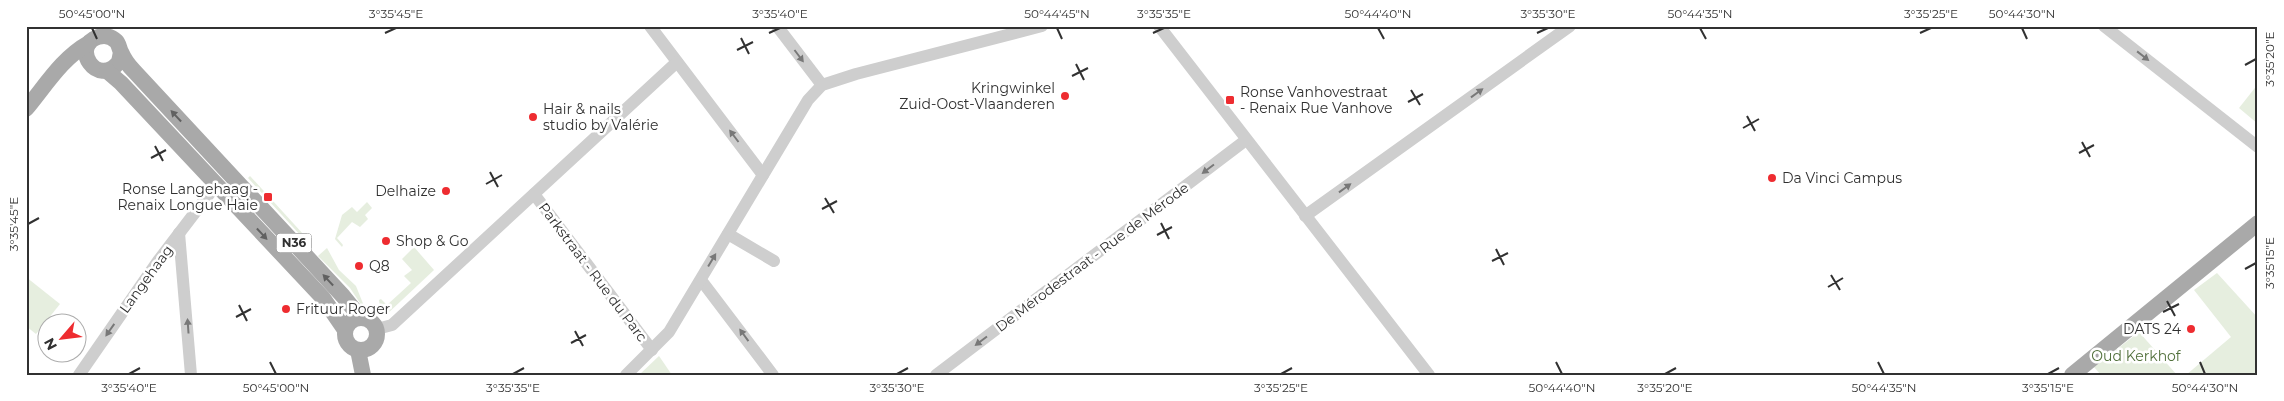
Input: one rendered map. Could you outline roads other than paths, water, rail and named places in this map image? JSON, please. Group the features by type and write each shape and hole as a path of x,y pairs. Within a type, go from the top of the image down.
{"main road":[{"path":"57,73 75,67 99,69 119,62 121,52 116,42 102,34"},
{"path":"99,69 87,61 86,54 102,34"},
{"path":"26,109 69,57 102,34"},
{"name":"N36","path":"121,52 134,71 343,296 360,317 372,322 377,330"},
{"name":"N36","path":"99,69 122,83 322,298 345,330 346,340 349,345 358,350 363,375"},
{"path":"2072,375 2258,223"},
{"path":"345,330 348,324 360,317"},
{"path":"358,350 369,348 373,345 376,340 377,330"}],"street":[{"path":"650,26 763,175"},
{"path":"777,26 822,85"},
{"path":"626,375 669,332 808,100 822,85 856,74 1042,26"},
{"path":"1159,26 1429,375"},
{"path":"1305,216 1570,26"},
{"path":"2104,26 2258,146"},
{"path":"377,330 392,325 677,62"},
{"name":"De Mérodestraat - Rue de Mérode","path":"936,375 1246,140"},
{"name":"Langehaag","path":"79,375 179,233 216,185"},
{"name":"Parkstraat - Rue du Parc","path":"534,194 652,350"},
{"path":"179,233 192,375"},
{"path":"728,234 774,261"},
{"path":"701,280 772,375"}],"place":[{"name":"Kringwinkel Zuid-Oost-Vlaanderen","path":"1065,96"},
{"name":"Ronse Vanhovestraat - Renaix Rue Vanhove","path":"1230,100"},
{"name":"Hair & nails studio by Valérie","path":"533,117"},
{"name":"Da Vinci Campus","path":"1772,178"},
{"name":"Delhaize","path":"446,191"},
{"name":"Ronse Langehaag - Renaix Longue Haie","path":"268,197"},
{"name":"Shop & Go","path":"386,241"},
{"name":"Q8","path":"359,266"},
{"name":"Frituur Roger","path":"286,309"},
{"name":"DATS 24","path":"2191,329"}],"park label":[{"name":"Oud Kerkhof","path":"2136,356"}]}
